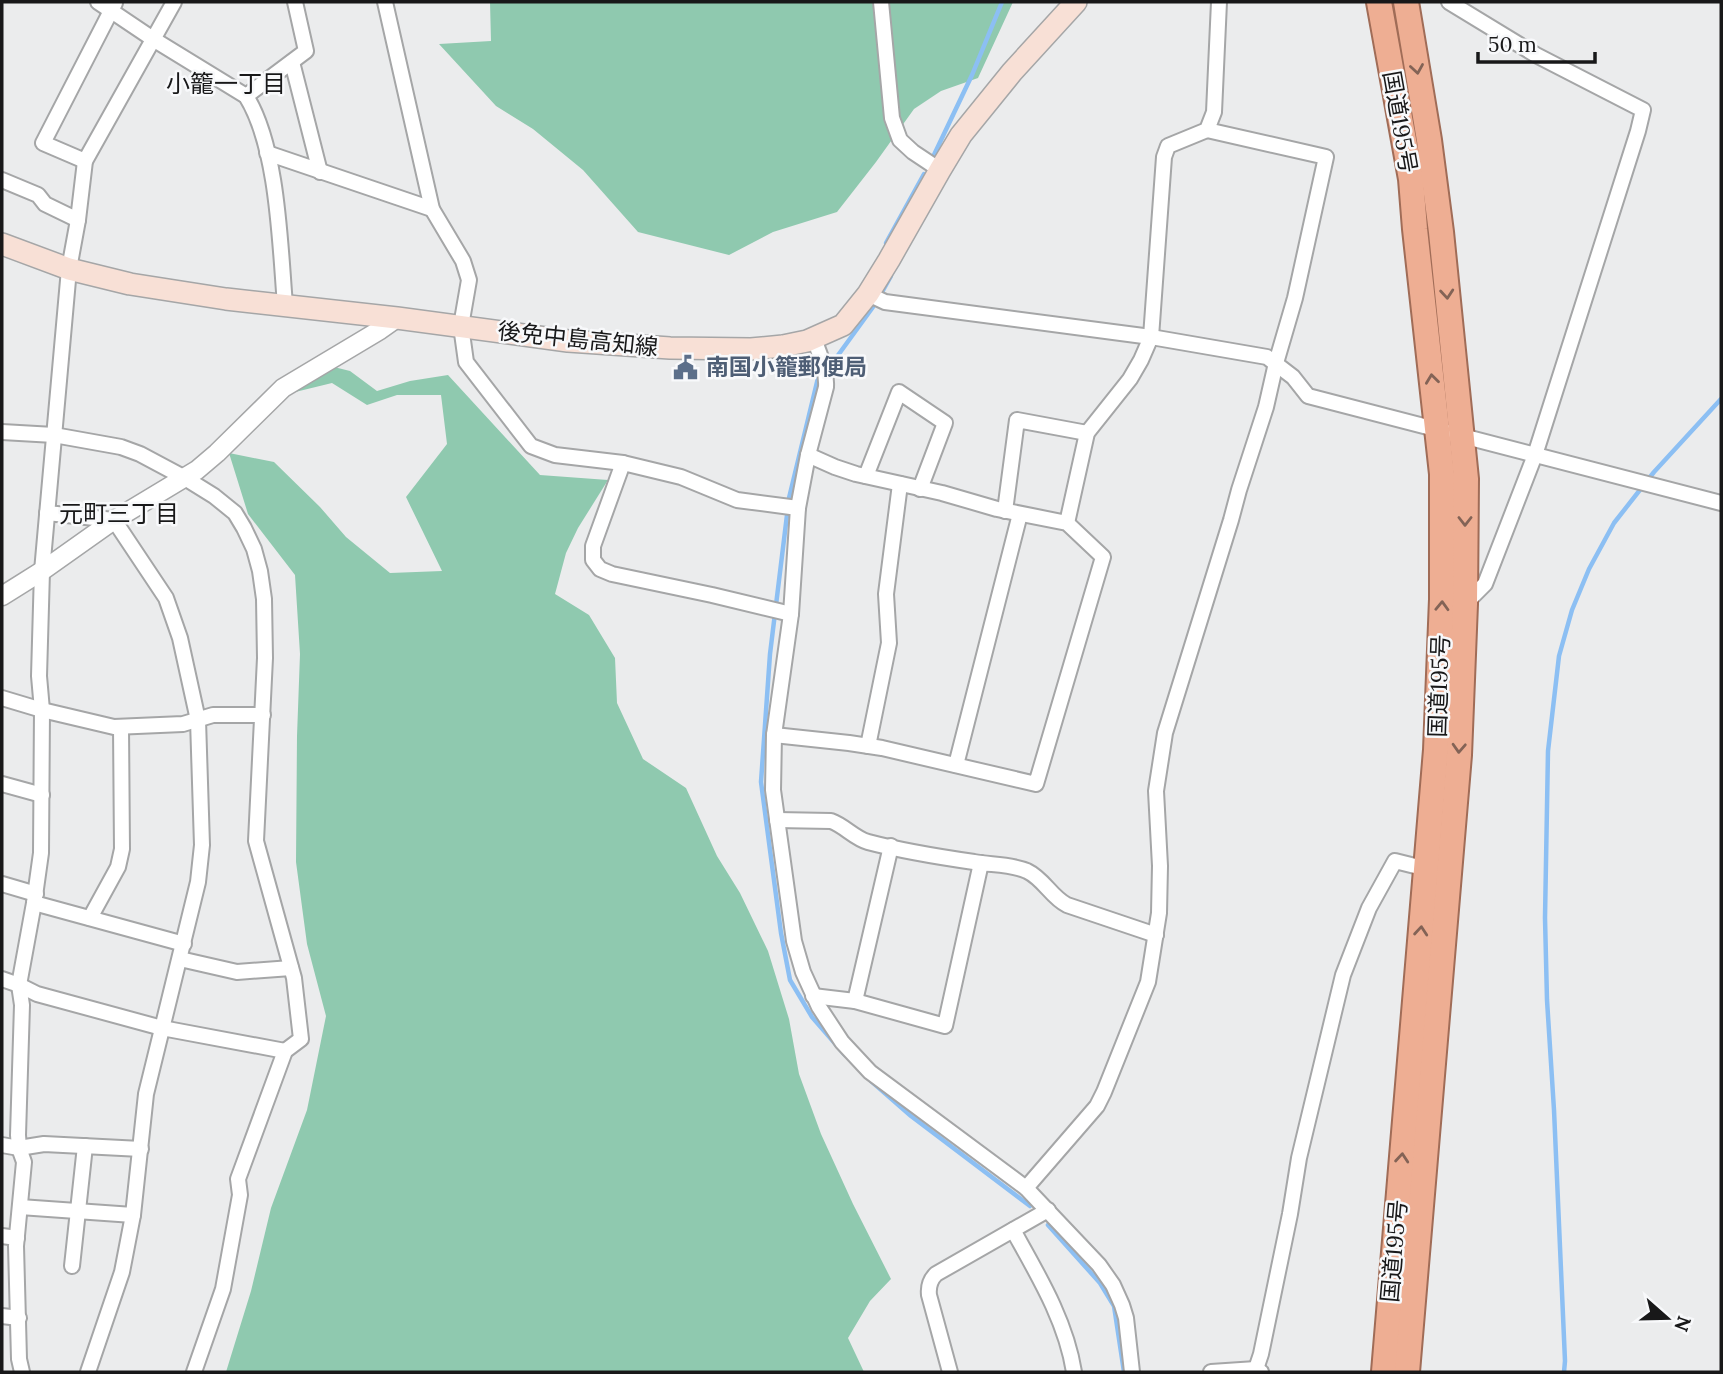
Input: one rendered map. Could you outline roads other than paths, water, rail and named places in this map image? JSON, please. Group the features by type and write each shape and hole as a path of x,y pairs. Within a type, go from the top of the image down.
{"highway":[{"name":"国道195号","path":"1379,2 1411,179 1442,474 1442,599 1436,750 1438,870 1407,1372"},
{"name":"国道195号","path":"1384,1372 1438,870 1459,755 1465,604 1466,479 1462,435 1441,232 1406,2"}],"main road":[{"name":"後免中島高知線","path":"2,244 69,269 144,286 226,299 568,341 670,348 751,349 783,346 814,339 843,325 868,294 961,135 1012,72 1076,2"}],"street":[{"path":"98,2 113,6 153,39 246,96 255,109 275,195 285,305"},
{"path":"22,1372 19,1359 19,1318 9,1237 20,1207 24,1162 18,1135 22,1005 19,985 41,853 43,710 39,676 42,571 69,269 85,161 174,2"},
{"path":"246,96 306,51 295,2"},
{"path":"386,2 432,209 463,261 469,279 461,326 466,362 531,446 555,455 623,463 681,477 737,500 798,508"},
{"path":"881,2 892,118 900,140 940,170"},
{"path":"1207,130 1214,112 1219,2"},
{"path":"1449,2 1536,55 1643,110 1535,455 1486,584 1465,604"},
{"path":"85,161 43,143 113,6"},
{"path":"292,62 320,172"},
{"path":"1026,1188 1097,1106 1148,982 1159,913 1160,866 1156,791 1165,733 1266,407 1295,298 1326,157 1207,130 1168,146 1164,157 1151,337 1130,379 1087,433 1067,523"},
{"path":"267,153 432,209"},
{"path":"2,180 37,195 45,204 78,220"},
{"path":"868,294 885,302 1151,337 1267,357 1293,377 1308,396 1721,503"},
{"path":"2,596 114,520 197,470 283,388 397,318"},
{"path":"814,339 826,378 798,508 774,735 773,790 794,941 803,972 813,996 842,1042 870,1072 1026,1188 1090,1255 1113,1285 1122,1305 1132,1372"},
{"path":"866,476 899,392 945,423 920,489"},
{"path":"1005,511 1017,420 1087,433"},
{"path":"2,432 54,435 121,447 185,478 235,513 254,549 260,571 264,599 265,658 256,841 294,978 301,1039 285,1051 238,1179 240,1195 223,1289 194,1372"},
{"path":"774,735 868,746 1036,784 1103,557 1067,523 1005,511 866,476 808,455"},
{"path":"623,463 593,546 593,560 600,569 612,574 786,613"},
{"path":"868,746 889,643 886,584 900,484"},
{"path":"47,513 114,520"},
{"path":"956,765 1020,514"},
{"path":"88,1372 122,1272 133,1215 146,1094 198,882 202,845 198,720 180,638 166,598 114,520"},
{"path":"2,698 114,727 183,724 213,715 263,715"},
{"path":"90,918 118,867 122,849 121,727"},
{"path":"2,784 42,796"},
{"path":"777,820 831,821 863,840 1027,871 1040,879 1067,905 1156,935"},
{"path":"855,1001 891,846"},
{"path":"1211,1372 1258,1371 1299,1158 1343,975 1368,908 1395,861 1438,870"},
{"path":"813,996 855,1001 945,1026 981,863"},
{"path":"2,884 90,918 184,944"},
{"path":"180,959 237,972 291,968"},
{"path":"2,979 37,994 162,1028 285,1051"},
{"path":"2,1145 19,1148 44,1144 141,1149"},
{"path":"72,1266 85,1146"},
{"path":"20,1207 133,1215"},
{"path":"950,1372 929,1295 929,1284 936,1274 1048,1210"},
{"path":"1013,1230 1066,1338 1074,1372"},
{"path":"2,1316 19,1318"}],"waterway":[{"path":"933,157 972,75 1002,2"},
{"path":"887,247 886,243 924,174"},
{"path":"881,294 891,276"},
{"path":"836,358 873,307"},
{"path":"789,498 818,378"},
{"path":"1564,1372 1545,918 1548,751 1559,656 1572,610 1589,569 1614,523 1654,472 1721,399"},
{"path":"787,515 770,654 761,782 790,980 812,1017 845,1055"},
{"path":"871,1081 911,1116 1030,1206"},
{"path":"1048,1225 1100,1283 1114,1306 1124,1372"}],"place":[{"name":"南国小籠郵便局","path":"686,367"}],"district":[{"name":"小籠一丁目","path":"226,84"},
{"name":"元町三丁目","path":"119,514"}]}
